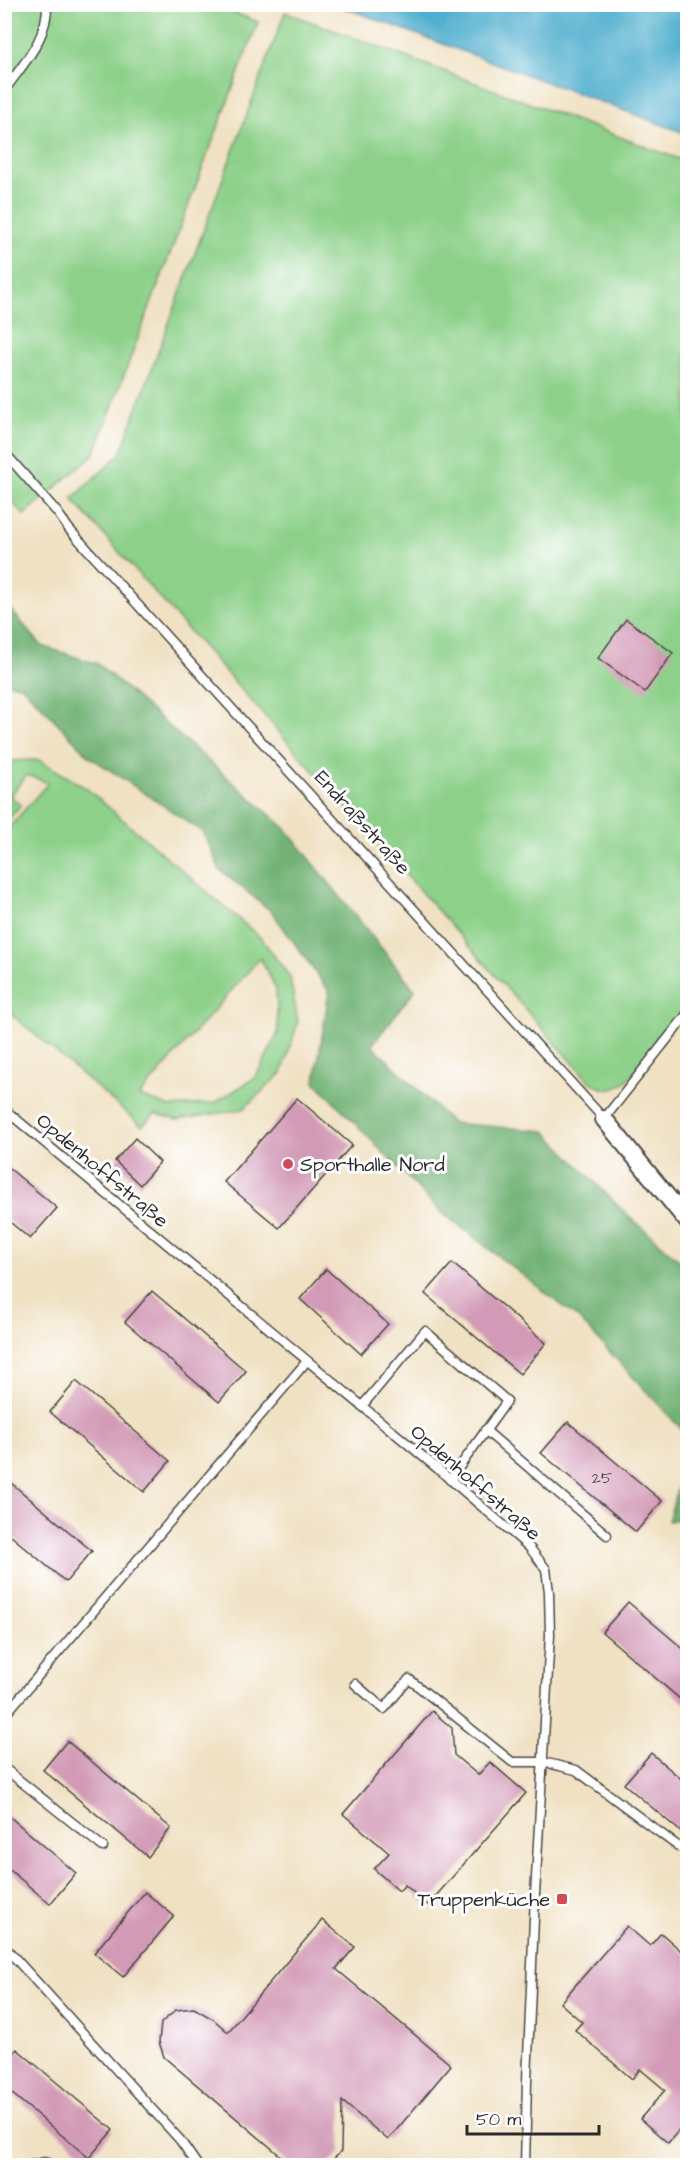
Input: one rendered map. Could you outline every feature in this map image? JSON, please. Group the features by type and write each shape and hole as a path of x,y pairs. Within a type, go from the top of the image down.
{"street":[{"name":"Endraßstraße","path":"604,1119 687,1222"}],"lane":[{"path":"4,91 41,39 46,26 47,4"},
{"name":"Endraßstraße","path":"4,452 69,529 604,1119"},
{"path":"604,1119 687,1013"},
{"name":"Opdenhoffstraße","path":"4,1109 529,1547 546,1569 550,1635 527,2080 525,2166"},
{"path":"362,1406 425,1331 507,1401 450,1480"},
{"path":"4,1716 307,1361"},
{"path":"485,1430 607,1535"},
{"path":"355,1684 384,1709 409,1679 512,1762 543,1762 576,1770 680,1847"},
{"path":"4,1768 103,1847"},
{"path":"4,1946 180,2140 198,2166"},
{"path":"26,2166 44,2162 60,2166"}],"green space":[{"path":"5,5 214,5 258,22 94,454 24,515 5,495"},
{"path":"285,12 687,162 687,1006 640,1067 619,1086 611,1089 602,1088 589,1081 72,499 120,454"},
{"path":"9,608 42,646 98,664 286,829 415,990 372,1045 452,1123 545,1131 619,1207 687,1267 687,1435 578,1318 440,1211 315,1082 329,991 272,912 220,870 203,832 90,757 21,685 5,683 5,612"},
{"path":"39,760 86,788 261,938 290,977 298,1022 282,1073 243,1109 178,1120 155,1114 142,1126 5,1009 5,832 48,783 27,775 10,796 21,805 5,823 5,761","holes":["260,958 276,989 278,1033 256,1077 215,1103 171,1107 139,1096"]},
{"path":"687,1457 687,1518 668,1521"}],"water":[{"path":"337,5 687,5 687,134"}],"building":[{"path":"626,619 673,653 645,692 598,658"},
{"name":"Sporthalle Nord","path":"297,1098 352,1145 279,1228 224,1182"},
{"path":"135,1138 160,1162 140,1185 115,1161"},
{"path":"4,1164 57,1208 30,1239 4,1217"},
{"path":"452,1263 546,1343 520,1374 425,1294"},
{"path":"326,1269 388,1324 361,1354 300,1299"},
{"path":"152,1291 246,1371 219,1402 125,1322"},
{"path":"76,1381 170,1461 144,1492 50,1412"},
{"path":"568,1422 662,1501 636,1532 541,1453"},
{"path":"4,1477 92,1551 66,1582 4,1530"},
{"path":"628,1602 687,1652 687,1705 602,1632"},
{"path":"432,1711 452,1728 454,1755 478,1775 490,1762 526,1793 428,1905 405,1885 399,1891 374,1869 389,1853 343,1814"},
{"path":"67,1741 171,1828 148,1857 43,1770"},
{"path":"651,1753 687,1784 687,1837 624,1784"},
{"path":"4,1812 76,1873 50,1904 4,1865"},
{"path":"145,1892 174,1916 123,1977 94,1953"},
{"path":"322,1920 355,1947 336,1969 451,2065 388,2140 342,2101 341,2151 327,2166 295,2166 164,2057 159,2042 161,2023 176,2010 194,2008 213,2019 228,2032"},
{"path":"627,1926 650,1946 661,1933 687,1956 687,2121 668,2143 640,2119 665,2090 640,2069 632,2079 575,2030 582,2022 560,2003"},
{"path":"17,2049 113,2130 89,2158 4,2087 4,2063"}],"place":[{"name":"Sporthalle Nord","path":"288,1164"},
{"name":"Truppenküche","path":"562,1899"}]}
